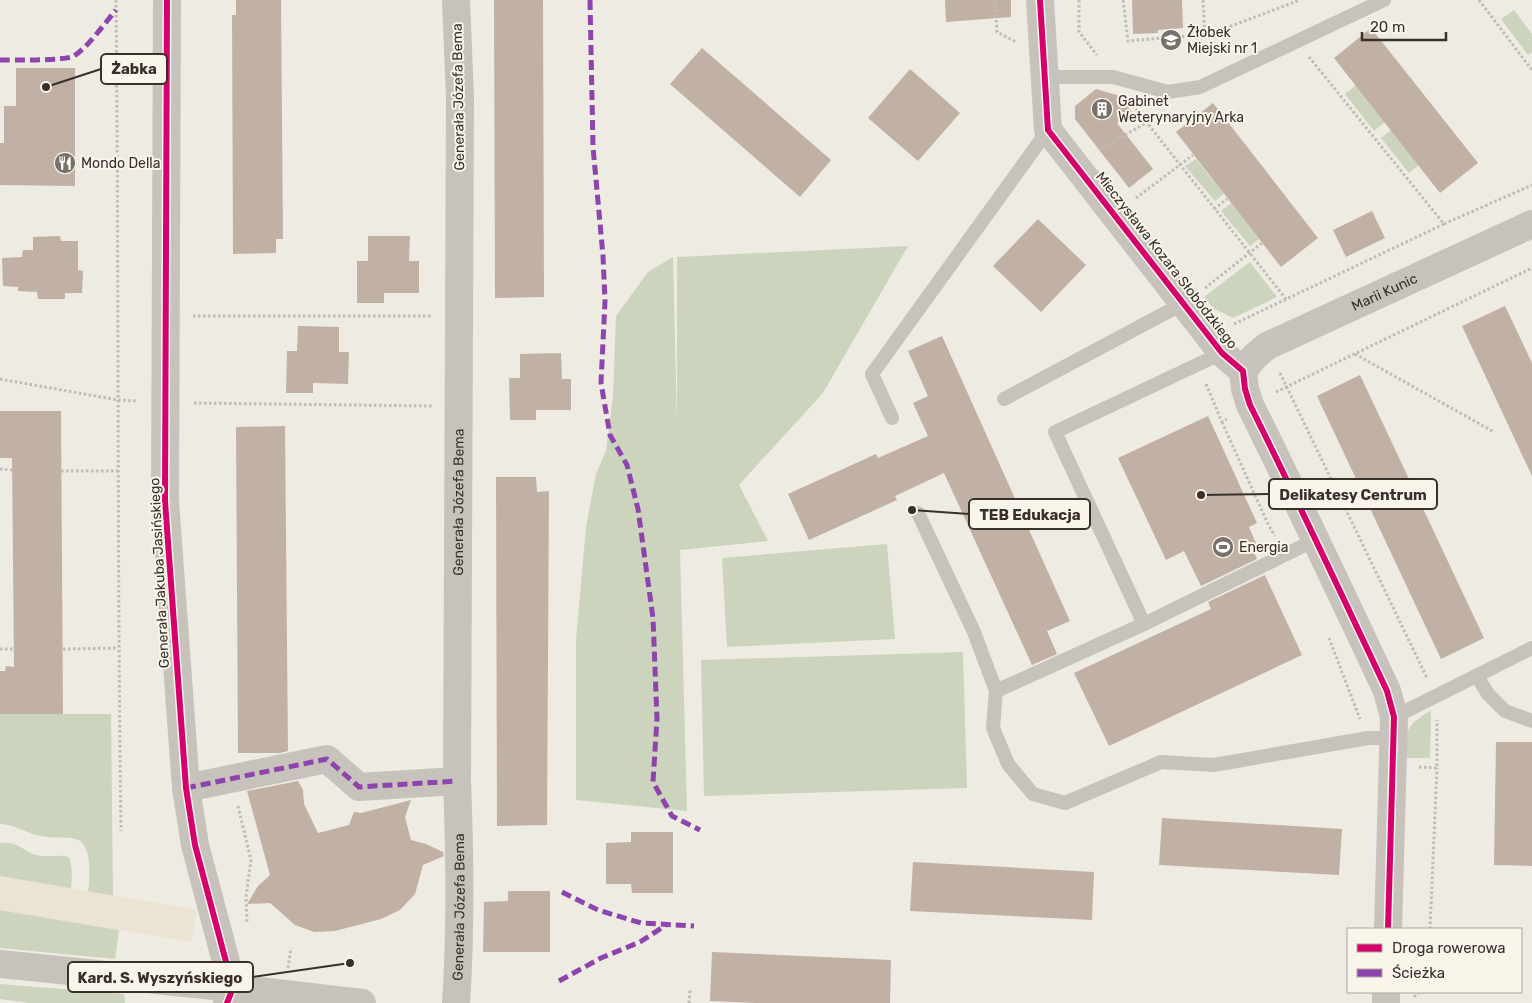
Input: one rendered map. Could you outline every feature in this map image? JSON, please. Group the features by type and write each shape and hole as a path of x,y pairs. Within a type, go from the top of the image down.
{"street":[{"name":"Generała Jakuba Jasińskiego","path":"167,0 165,501 186,788 194,845 230,995"},
{"name":"Generała Józefa Bema","path":"456,0 460,98 457,781 460,854 456,1003"},
{"path":"1040,0 1048,130"},
{"name":"Mieczysława Kozara Słobódzkiego","path":"1048,130 1194,296 1222,353 1243,371"},
{"name":"Marii Kunic","path":"1243,371 1254,357 1267,346 1532,224"},
{"path":"1243,371 1245,389 1250,405 1302,508 1315,540 1387,691 1386,731 1394,765 1388,928"},
{"path":"186,788 327,760 359,787 457,781"},
{"path":"0,964 230,995 362,1003"}],"lane":[{"path":"1044,67 1113,77 1168,92 1200,87 1384,0"},
{"path":"892,418 872,374 1048,130"},
{"path":"1004,399 1194,296"},
{"path":"1144,624 1055,432 1222,353"},
{"path":"918,513 974,632 996,691 993,728 1008,764 1033,794 1065,803 1161,762 1214,765 1386,731 1434,697 1532,648"},
{"path":"996,691 1144,624 1315,540"},
{"path":"1477,676 1488,694 1505,711 1532,721"}],"path":[{"path":"116,0 120,832"},
{"path":"994,0 996,32 1044,67"},
{"path":"1079,0 1079,32 1146,123 1286,299"},
{"path":"1123,0 1128,41 1210,34 1300,0"},
{"path":"1203,0 1205,35"},
{"path":"1478,0 1532,70"},
{"path":"1304,51 1444,224"},
{"path":"1133,200 1193,155"},
{"path":"1226,321 1233,324 1444,224 1532,185"},
{"path":"1214,209 1227,198"},
{"path":"1194,296 1262,243"},
{"path":"192,310 193,316 458,316"},
{"path":"1253,314 1423,668 1438,708 1430,928"},
{"path":"1355,353 1494,432"},
{"path":"0,380 118,400 166,402"},
{"path":"193,413 193,403 458,407"},
{"path":"1222,422 1268,524 1288,554"},
{"path":"0,470 12,470"},
{"path":"61,471 118,471"},
{"path":"1328,635 1386,731"},
{"path":"0,648 14,648"},
{"path":"63,649 118,648"},
{"path":"1394,765 1437,768"},
{"path":"228,780 237,803 251,860 246,897 247,927"},
{"path":"689,1003 690,990"}],"green space":[{"path":"1514,10 1532,34 1532,52 1528,55 1501,19"},
{"path":"1356,85 1385,122 1374,131 1345,94"},
{"path":"1391,130 1419,165 1409,173 1381,138"},
{"path":"1196,159 1224,194 1215,201 1185,166"},
{"path":"1231,203 1259,239 1250,246 1221,211"},
{"path":"908,246 823,393 739,485 768,541 680,550 687,811 576,800 576,640 586,527 596,474 606,451 613,396 616,316 648,272 673,257 677,424 677,257"},
{"path":"1250,262 1277,297 1233,318 1213,308 1204,297"},
{"path":"887,544 895,639 727,647 722,558"},
{"path":"963,652 967,788 704,796 701,660"},
{"path":"1431,710 1430,758 1407,758 1407,734 1409,729 1416,720"},
{"path":"0,714 111,714 113,896 88,892 89,862 88,855 81,842 72,838 36,835 0,824"},
{"path":"0,843 12,843 41,856 69,857 72,869 71,889 0,876"},
{"path":"0,910 119,930 115,959 0,948"},
{"path":"0,984 124,994 125,1003 29,1003 0,999"}],"shaded area":[{"path":"0,876 197,910 192,942 0,910"}],"building":[{"path":"236,0 281,0 283,239 276,239 276,253 233,254 232,15 236,15"},
{"path":"494,0 543,0 544,297 495,298"},
{"path":"945,0 1011,0 1011,17 946,22"},
{"path":"1132,0 1182,0 1183,28 1158,30 1158,33 1133,34"},
{"path":"1371,28 1478,163 1440,193 1334,58"},
{"path":"702,48 831,160 800,197 670,84"},
{"path":"16,68 75,68 75,186 0,185 0,143 4,143 4,106 16,106"},
{"path":"910,69 960,113 918,161 868,118"},
{"path":"1096,89 1120,96 1132,112 1117,123 1153,169 1129,188 1075,119 1075,106"},
{"path":"1213,103 1318,238 1281,267 1176,132"},
{"path":"1372,211 1385,238 1346,257 1333,230"},
{"path":"1038,219 1086,265 1041,312 993,266"},
{"path":"60,236 61,241 78,241 78,270 83,271 82,293 65,293 65,299 38,299 37,292 18,291 18,287 3,286 2,258 22,257 23,250 33,250 33,237"},
{"path":"368,236 410,236 409,261 419,261 419,293 384,293 384,303 357,303 357,261 368,261"},
{"path":"1505,306 1532,363 1532,476 1462,326"},
{"path":"298,326 339,327 339,352 349,352 348,384 313,383 313,393 286,393 287,351 297,351"},
{"path":"942,336 1070,621 1047,631 1057,654 1032,665 944,473 895,496 897,500 809,540 788,494 876,454 878,458 928,436 913,403 928,396 908,351"},
{"path":"561,353 562,379 571,379 571,410 536,410 536,420 510,420 509,378 520,378 520,354"},
{"path":"1360,375 1484,638 1441,659 1317,396"},
{"path":"0,411 61,411 63,714 0,714 0,671 5,671 6,666 14,667 12,458 0,458"},
{"path":"1208,416 1257,523 1249,527 1259,550 1254,552 1257,559 1201,586 1184,551 1166,560 1118,458"},
{"path":"285,426 288,751 280,753 238,753 236,427"},
{"path":"496,477 536,477 537,492 549,491 547,825 497,826"},
{"path":"1265,575 1302,655 1109,746 1074,673 1211,609 1208,602"},
{"path":"1496,742 1532,742 1532,866 1494,865"},
{"path":"298,781 303,790 304,804 318,833 349,825 354,812 361,813 411,800 405,817 411,840 426,844 443,852 444,856 423,865 415,894 400,910 381,919 335,931 314,932 295,925 270,903 247,904 258,886 270,875 247,791"},
{"path":"1162,818 1342,829 1339,875 1159,865"},
{"path":"631,832 673,832 673,893 632,893 631,884 606,884 606,843 631,842"},
{"path":"913,862 1094,872 1092,920 910,911"},
{"path":"508,891 550,891 550,952 483,952 484,902 508,901"},
{"path":"712,952 891,960 890,1003 710,1001"}],"marked path":[{"path":"590,0 593,147 603,256 605,301 601,383 610,435 627,465 638,509 653,618 657,719 653,782 672,816 700,830"},
{"path":"0,60 69,58 74,56 91,41 116,10"},
{"path":"186,788 327,759 359,787 457,781"},
{"path":"562,892 598,910 641,923 694,926"},
{"path":"559,981 601,958 640,942 666,925"}],"cycle path":[{"path":"167,0 165,501 186,788 195,845 233,988 227,1003"},
{"path":"1040,0 1048,130 1222,353 1243,371 1245,389 1250,405 1387,691 1394,717 1388,928"}],"place":[{"name":"Żłobek Miejski nr 1","path":"1171,40"},
{"name":"Żabka","path":"46,87"},
{"name":"Gabinet Weterynaryjny Arka","path":"1102,109"},
{"name":"Mondo Della","path":"65,163"},
{"name":"Delikatesy Centrum","path":"1201,495"},
{"name":"TEB Edukacja","path":"912,510"},
{"name":"Energia","path":"1223,547"},
{"name":"Kard. S. Wyszyńskiego","path":"350,963"}]}
